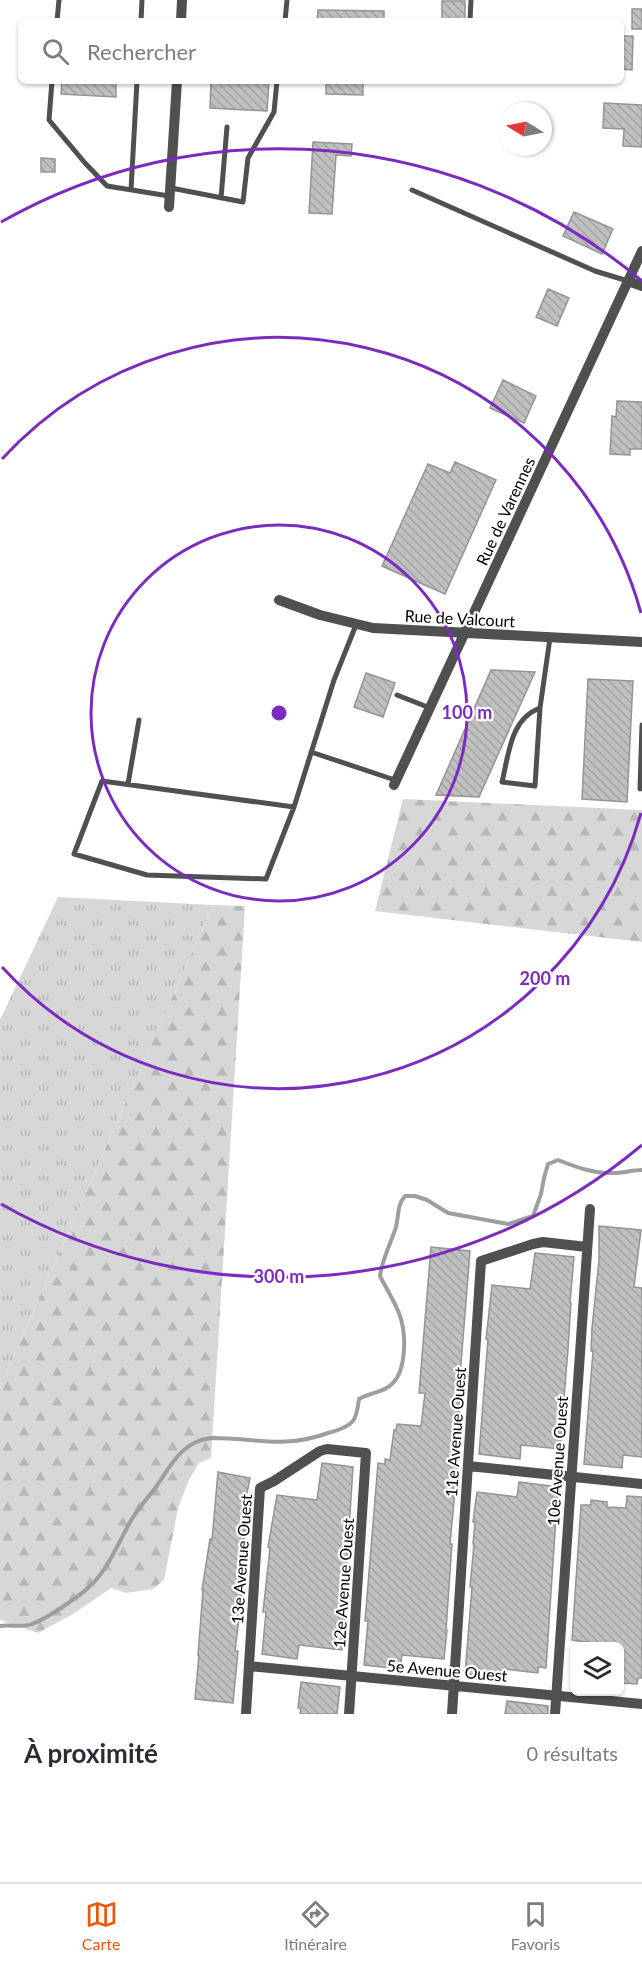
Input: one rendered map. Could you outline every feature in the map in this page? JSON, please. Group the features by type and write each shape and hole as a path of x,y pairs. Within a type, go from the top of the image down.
{"street":[{"path":"181,18 182,0"},
{"path":"170,197 177,84"},
{"name":"Rue de Varennes","path":"395,783 642,250"},
{"path":"628,281 642,286"},
{"name":"Rue de Valcourt","path":"279,600 310,612 356,625 373,627 464,634 642,642"},
{"name":"10e Avenue Ouest","path":"555,1714 590,1209"},
{"name":"11e Avenue Ouest","path":"452,1714 481,1261 533,1244 553,1242 587,1247"},
{"name":"13e Avenue Ouest","path":"246,1713 260,1488 320,1450 366,1454"},
{"name":"12e Avenue Ouest","path":"350,1714 366,1454"},
{"path":"468,1466 642,1484"},
{"name":"5e Avenue Ouest","path":"249,1666 642,1704"}],"lane":[{"path":"57,18 58,0"},
{"path":"141,18 142,0"},
{"path":"285,18 287,0"},
{"path":"470,18 471,0"},
{"path":"52,84 49,120 107,186 170,197 221,198 243,202 248,159 273,112 277,84"},
{"path":"131,190 137,84"},
{"path":"221,198 227,127"},
{"path":"412,190 595,271 628,281"},
{"path":"294,807 102,781 74,854 147,875 266,879 294,807 334,680 356,625"},
{"path":"540,708 530,712 516,727 502,782 536,786 540,708 550,638"},
{"path":"398,694 430,708"},
{"path":"128,784 139,720"},
{"path":"640,789 642,725"},
{"path":"312,752 395,783"}],"green space":[{"path":"403,799 642,810 642,942 375,911"},
{"path":"58,897 213,905 0,1387 0,1020"},
{"path":"213,905 245,906 211,1458 199,1463 189,1480 178,1508 164,1580 153,1589 126,1593 111,1588 73,1614 38,1633 0,1620 0,1387"}],"building":[{"path":"442,1 465,1 465,18 442,18"},
{"path":"632,9 642,9 642,29 632,29"},
{"path":"318,10 384,11 384,18 317,18"},
{"path":"624,36 633,36 632,70 624,69"},
{"path":"62,84 116,84 116,97 61,94"},
{"path":"211,84 269,84 267,111 210,108"},
{"path":"326,84 363,84 363,95 326,94"},
{"path":"604,103 642,105 642,147 623,146 624,129 603,128"},
{"path":"313,142 352,144 351,156 336,155 332,214 309,213"},
{"path":"41,158 55,159 55,172 41,172"},
{"path":"574,212 613,229 602,254 563,236"},
{"path":"548,289 569,298 557,326 536,317"},
{"path":"503,380 536,396 524,423 490,408"},
{"path":"617,401 642,402 642,449 630,449 630,455 610,454 612,416 616,417"},
{"path":"455,462 496,480 445,594 382,566 428,464 450,473"},
{"path":"491,670 535,672 479,797 436,795"},
{"path":"366,673 395,683 383,717 354,707"},
{"path":"588,679 633,681 627,802 582,799"},
{"path":"599,1226 641,1230 634,1287 642,1288 642,1457 623,1455 622,1468 584,1464 593,1351 591,1351 592,1328 599,1260"},
{"path":"431,1247 470,1251 459,1389 461,1389 455,1458 458,1459 450,1544 452,1544 444,1659 402,1655 400,1669 364,1665 368,1621 365,1621 378,1463 385,1464 385,1459 390,1460 397,1424 421,1426 425,1393 419,1393"},
{"path":"535,1253 574,1257 560,1449 521,1445 520,1459 479,1454 488,1339 486,1339 492,1285 530,1289"},
{"path":"322,1463 353,1467 342,1650 299,1645 297,1659 262,1654 266,1612 263,1612 270,1548 268,1547 277,1495 317,1500"},
{"path":"218,1472 250,1478 246,1498 248,1498 241,1585 243,1586 235,1651 238,1651 233,1703 195,1699 202,1590 210,1539 212,1540"},
{"path":"519,1482 558,1487 546,1668 538,1667 538,1673 504,1669 503,1678 465,1674 472,1587 470,1587 475,1522 473,1522 477,1492 517,1497"},
{"path":"627,1496 642,1497 642,1678 638,1678 637,1684 624,1683 624,1642 572,1640 581,1505 591,1505 591,1500 607,1502 607,1507 626,1508"},
{"path":"301,1682 340,1687 337,1714 300,1714 301,1708 298,1708"},
{"path":"507,1701 548,1706 548,1714 505,1714"}],"waterway":[{"path":"0,1626 32,1624 62,1607 90,1586 107,1565 138,1510 173,1462 193,1443 212,1438 284,1442 312,1438 351,1423 356,1414 359,1399 385,1389 393,1383 403,1362 403,1326 380,1276 396,1227 399,1207 405,1196 427,1200 448,1213 508,1224 533,1216 548,1164 558,1160 585,1170 607,1173 642,1170"}]}
